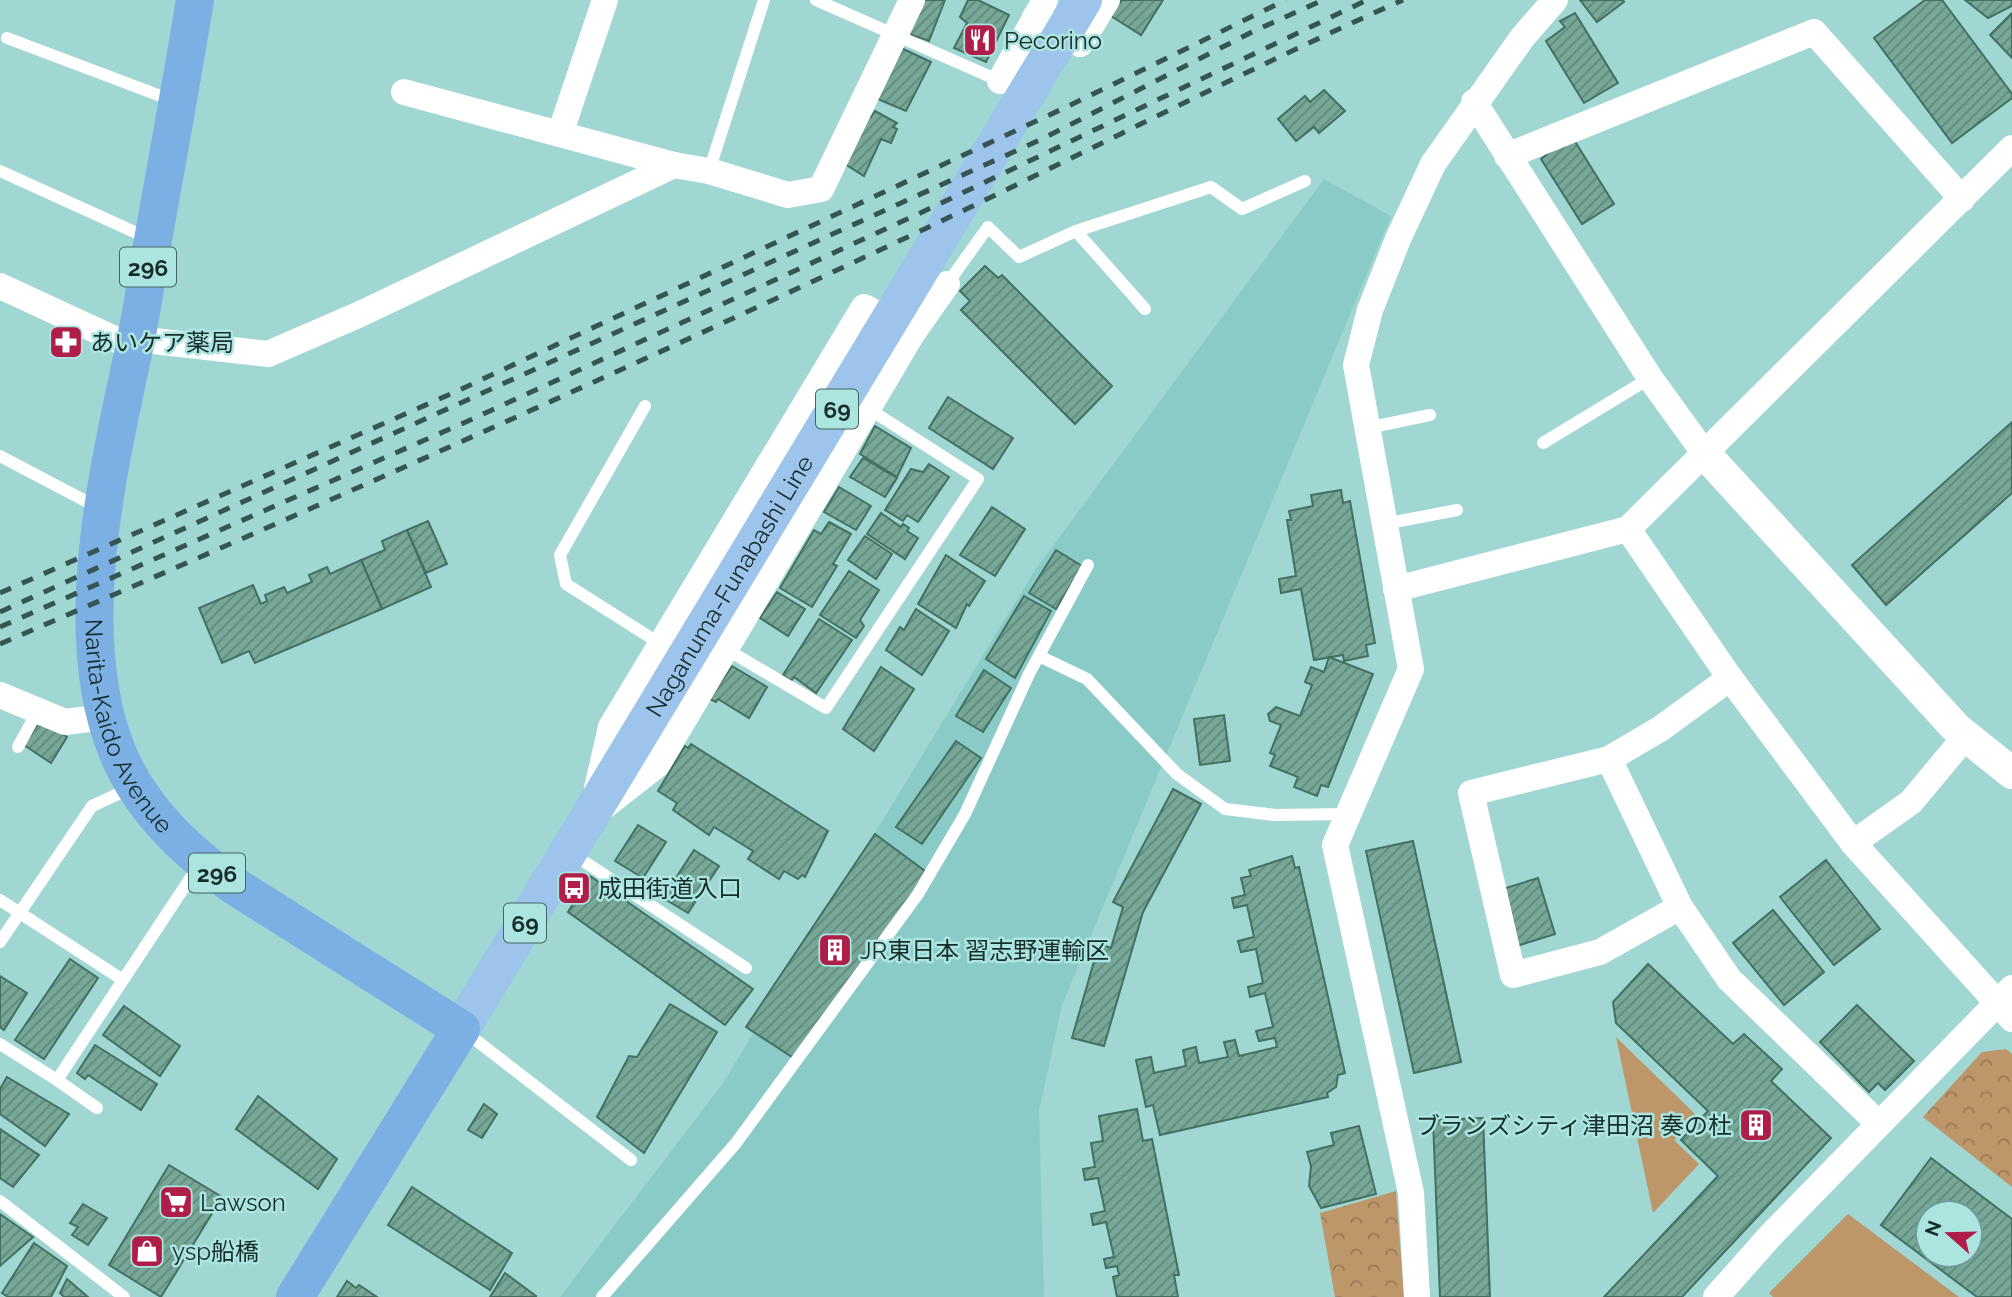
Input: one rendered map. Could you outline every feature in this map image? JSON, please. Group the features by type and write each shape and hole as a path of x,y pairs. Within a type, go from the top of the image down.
{"highway":[{"name":"Narita-Kaido Avenue","path":"195,0 102,522 94,625 96,671 106,717 133,787 164,825 201,861 233,885 461,1029"},
{"path":"295,1297 461,1029"}],"main road":[{"name":"Naganuma-Funabashi Line","path":"461,1029 1083,0"}],"street":[{"path":"560,134 605,0"},
{"path":"404,92 674,165 709,171 788,195 821,189 912,0"},
{"path":"1000,81 1040,8 1080,44 1107,0"},
{"path":"1417,1297 1411,1194 1335,845 1411,669 1356,366 1370,310 1398,239 1433,164 1474,102 1555,0"},
{"path":"1507,156 1814,32 1962,199"},
{"path":"1474,102 1650,378 1705,454 1966,736 2012,773"},
{"path":"1395,589 1628,529 2012,148"},
{"path":"0,286 135,344 268,354 358,315 674,165"},
{"path":"590,817 657,765 869,409 907,330 947,285"},
{"path":"590,817 611,727 659,643 864,307 907,330"},
{"path":"1628,529 1730,678 1853,843 2007,1003 1879,1124 1716,1297"},
{"path":"1680,907 1600,952 1513,975 1471,793 1609,759 1660,729 1730,678"},
{"path":"0,695 65,722 106,717"},
{"path":"1853,843 1911,802 1966,736"},
{"path":"1609,759 1680,907 1729,979 1879,1124"}],"lane":[{"path":"709,171 764,0"},
{"path":"816,0 1000,81"},
{"path":"7,38 178,102"},
{"path":"0,171 153,240"},
{"path":"947,285 988,226 1019,257 1076,231 1211,187 1242,209 1305,181"},
{"path":"1076,231 1145,309"},
{"path":"1543,443 1650,378"},
{"path":"645,405 559,555 566,584 659,643"},
{"path":"726,649 825,708 978,479 869,409"},
{"path":"1367,428 1430,415"},
{"path":"0,456 102,522"},
{"path":"1384,524 1457,510"},
{"path":"602,1297 736,1143 918,894 965,814 1039,656 1088,565"},
{"path":"1039,656 1087,679 1177,774 1225,809 1275,815 1347,814"},
{"path":"18,747 37,712"},
{"path":"0,942 92,806 133,787"},
{"path":"569,851 746,968"},
{"path":"57,1080 201,861"},
{"path":"0,900 123,980"},
{"path":"461,1029 631,1160"},
{"path":"0,1044 97,1108"},
{"path":"0,1201 124,1297"}],"shaded area":[{"path":"1324,179 1391,216 1062,1005 1039,1111 1044,1297 560,1297 723,1083 1033,573"}],"green space":[{"path":"1616,1037 1697,1116 1674,1140 1699,1164 1653,1213"},
{"path":"2006,1049 2012,1054 2012,1187 1923,1117 1982,1052"},
{"path":"1396,1191 1404,1297 1335,1297 1320,1213"},
{"path":"1848,1214 1914,1263 1914,1269 1922,1269 1959,1297 1773,1297 1769,1293"}],"building":[{"path":"921,0 945,0 929,41 906,33"},
{"path":"968,0 978,0 1009,15 986,62 954,48 967,23 960,17"},
{"path":"1121,0 1163,0 1141,35 1111,16"},
{"path":"1580,0 1623,0 1624,2 1597,22"},
{"path":"1925,0 1942,0 2012,94 2012,98 1952,143 1874,38"},
{"path":"1965,0 2012,0 2012,6 1988,18"},
{"path":"1575,13 1618,83 1584,103 1546,41 1565,27 1560,21"},
{"path":"2012,13 2012,58 1990,35"},
{"path":"899,47 931,62 906,111 873,97"},
{"path":"1324,90 1345,111 1319,133 1314,127 1296,141 1278,119 1305,96 1310,102"},
{"path":"875,111 897,123 893,127 897,129 891,143 881,139 864,176 845,164 868,112 871,117"},
{"path":"1571,135 1614,204 1582,224 1541,159"},
{"path":"985,266 998,278 1002,275 1112,386 1075,424 961,310 970,301 960,291"},
{"path":"948,397 1013,438 993,469 929,428"},
{"path":"2012,422 2012,493 1886,605 1852,565"},
{"path":"875,426 911,448 897,477 860,454"},
{"path":"863,458 897,478 885,497 850,477"},
{"path":"929,464 949,477 918,522 907,515 903,521 885,510 911,469 923,472"},
{"path":"839,487 871,506 856,530 824,512"},
{"path":"1341,490 1343,503 1350,501 1375,643 1366,645 1368,656 1344,661 1343,655 1314,660 1301,589 1281,593 1279,579 1296,576 1287,520 1291,520 1289,511 1313,506 1311,495"},
{"path":"992,507 1025,529 995,576 960,555"},
{"path":"881,513 901,527 903,524 909,528 907,531 918,538 905,559 867,534"},
{"path":"428,521 447,564 426,573 407,530"},
{"path":"829,522 851,534 833,564 837,566 812,607 780,588 814,530 821,534"},
{"path":"407,530 431,587 382,609 361,560 385,550 382,541"},
{"path":"865,536 892,554 876,579 848,560"},
{"path":"1056,550 1082,566 1056,609 1029,593"},
{"path":"946,555 985,581 969,606 967,604 956,628 918,604"},
{"path":"361,560 382,609 255,663 249,651 222,663 199,608 253,585 261,604 267,601 265,595 284,587 287,593 312,582 309,575 327,567 330,574"},
{"path":"849,571 879,590 860,620 864,626 856,638 820,615"},
{"path":"777,592 805,609 788,636 760,618"},
{"path":"1024,596 1051,611 1015,678 986,659"},
{"path":"916,609 949,631 922,675 886,650 900,627 904,630"},
{"path":"819,619 852,640 816,693 794,677 791,681 783,675"},
{"path":"1329,657 1373,674 1328,787 1321,785 1317,796 1294,787 1298,777 1270,766 1275,755 1270,753 1281,725 1270,721 1268,714 1276,707 1300,716 1312,685 1305,682 1311,667 1324,672"},
{"path":"732,666 767,687 749,718 718,699 716,702 710,699"},
{"path":"881,667 914,689 874,751 843,729"},
{"path":"984,670 1011,688 983,732 956,716"},
{"path":"1224,715 1230,761 1200,765 1194,719"},
{"path":"41,719 67,737 51,763 24,745"},
{"path":"956,741 981,758 922,844 896,827"},
{"path":"691,744 828,831 805,877 802,875 798,879 784,871 779,879 748,859 753,851 714,827 709,835 673,810 677,803 658,791 685,746 688,748"},
{"path":"1173,789 1201,804 1143,912 1104,1046 1072,1038 1099,944 1111,948 1123,907 1113,902"},
{"path":"638,825 666,842 643,878 615,861"},
{"name":"JR東日本 習志野運輸区","path":"875,834 929,874 795,1059 746,1027"},
{"path":"1413,841 1461,1062 1414,1073 1366,851"},
{"path":"694,850 719,866 688,913 663,898"},
{"path":"1292,856 1295,868 1299,867 1345,1073 1338,1075 1336,1087 1327,1093 1328,1097 1160,1135 1153,1105 1146,1107 1136,1060 1151,1057 1154,1073 1186,1066 1183,1050 1196,1047 1199,1063 1228,1057 1224,1042 1235,1040 1239,1056 1277,1047 1275,1038 1259,1041 1256,1031 1273,1027 1265,993 1250,997 1248,987 1263,983 1256,949 1241,952 1238,941 1254,937 1247,905 1234,908 1232,898 1245,895 1241,878 1251,876 1249,870"},
{"path":"1826,860 1880,929 1834,965 1780,897"},
{"path":"590,876 753,989 725,1025 568,912"},
{"path":"1538,878 1555,934 1517,946 1500,890"},
{"path":"1773,910 1824,972 1784,1005 1733,943"},
{"path":"70,959 98,978 44,1059 15,1040"},
{"name":"ブランズシティ津田沼 奏の杜","path":"1648,964 1733,1044 1744,1034 1782,1069 1771,1081 1831,1138 1682,1297 1604,1297 1718,1176 1681,1140 1708,1111 1616,1023 1613,1002"},
{"path":"0,976 27,993 4,1030 0,1027"},
{"path":"670,1004 717,1032 644,1153 597,1117 629,1056 637,1057"},
{"path":"1857,1005 1914,1061 1885,1090 1878,1083 1869,1092 1820,1042"},
{"path":"124,1006 180,1046 160,1076 103,1035"},
{"path":"95,1045 157,1084 141,1110 88,1075 85,1079 77,1073"},
{"path":"7,1077 69,1114 45,1146 0,1114 0,1089"},
{"path":"258,1096 337,1159 318,1189 236,1129"},
{"path":"484,1104 497,1114 482,1138 468,1130"},
{"path":"1137,1109 1143,1141 1152,1139 1179,1275 1174,1275 1178,1297 1117,1297 1113,1277 1119,1275 1117,1266 1106,1268 1104,1259 1114,1257 1106,1222 1093,1225 1091,1214 1105,1211 1098,1178 1085,1180 1083,1169 1095,1167 1091,1143 1103,1141 1099,1116"},
{"path":"1483,1118 1490,1297 1440,1297 1433,1120"},
{"path":"1359,1126 1376,1194 1321,1208 1309,1186 1311,1166 1307,1152 1334,1145 1331,1133"},
{"path":"0,1129 39,1155 13,1187 0,1178"},
{"path":"1931,1158 2012,1219 2012,1297 1977,1297 1940,1269 1984,1269 1984,1199 1914,1199 1914,1250 1881,1225"},
{"path":"169,1165 222,1197 161,1297 109,1265"},
{"path":"412,1187 512,1253 490,1290 388,1225"},
{"path":"83,1204 107,1218 88,1245 72,1235 78,1227 70,1223"},
{"path":"0,1214 33,1237 0,1266"},
{"path":"34,1243 67,1266 51,1297 8,1297 2,1293"},
{"path":"505,1273 536,1296 536,1297 490,1297"},
{"path":"67,1279 88,1297 64,1297 60,1293"},
{"path":"347,1281 356,1288 359,1285 377,1297 337,1297"}],"railway":[{"path":"0,593 455,392 1060,110 1286,0"},
{"path":"0,612 1042,139 1252,32 1323,0"},
{"path":"0,627 468,421 916,215 1367,0"},
{"path":"0,644 676,345 1403,0"}],"place":[{"name":"Pecorino","path":"980,40"},
{"name":"あいケア薬局","path":"66,342"},
{"name":"成田街道入口","path":"574,888"},
{"name":"JR東日本 習志野運輸区","path":"835,950"},
{"name":"ブランズシティ津田沼 奏の杜","path":"1756,1125"},
{"name":"Lawson","path":"176,1202"},
{"name":"ysp船橋","path":"147,1251"}]}
